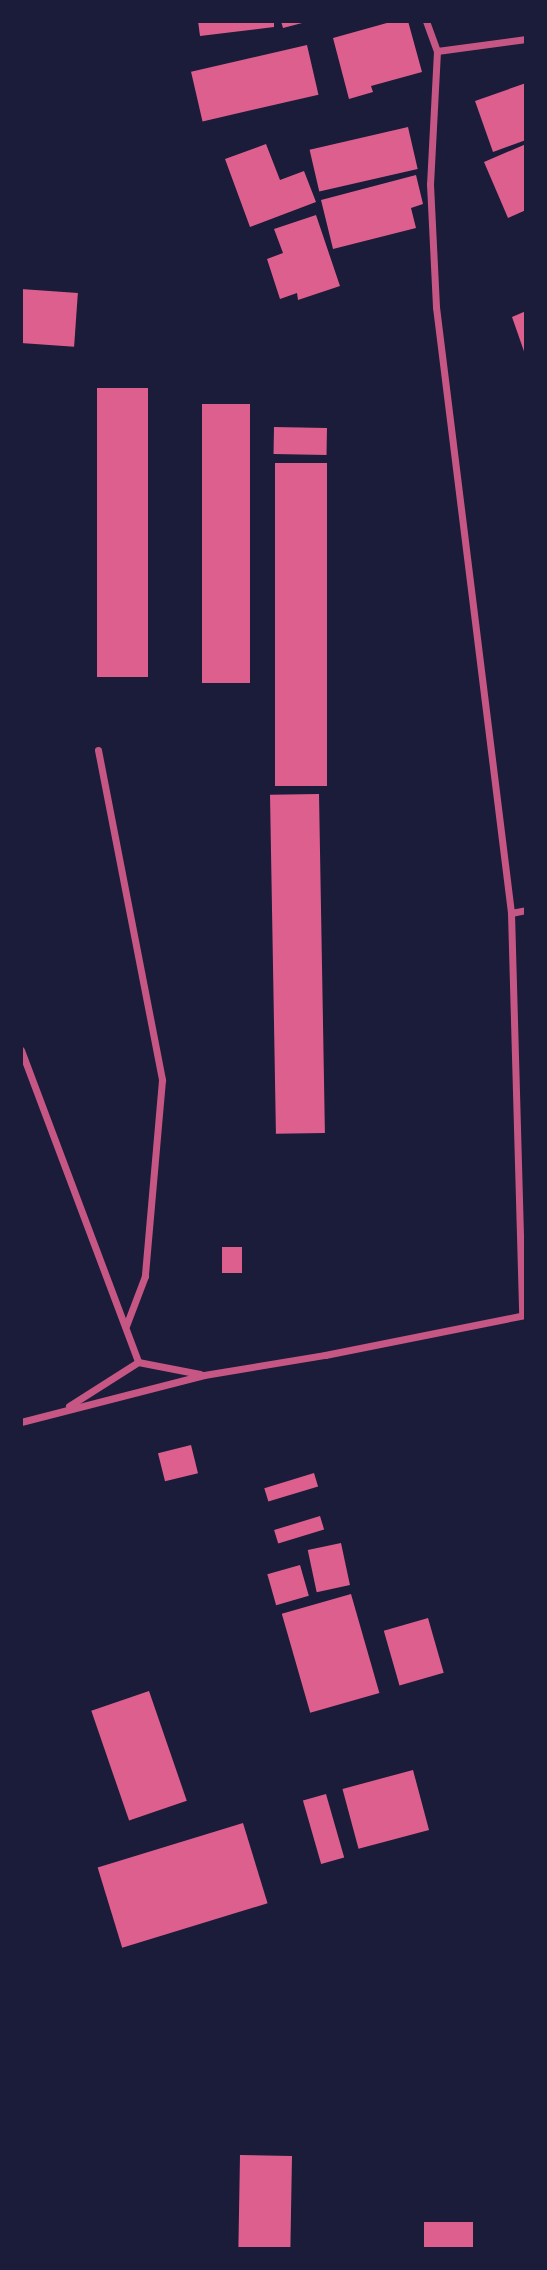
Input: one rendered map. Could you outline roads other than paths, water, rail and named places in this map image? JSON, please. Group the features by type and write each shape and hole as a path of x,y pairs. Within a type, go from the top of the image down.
{"street":[{"path":"21,1422 204,1375 351,1350 524,1315 511,913 436,307 430,184 437,51 426,21"},
{"path":"437,51 526,39"},
{"path":"98,750 162,1080 145,1276 126,1326"},
{"path":"511,913 526,910"},
{"path":"21,1050 138,1362"},
{"path":"61,1410 138,1362 204,1375"}]}
